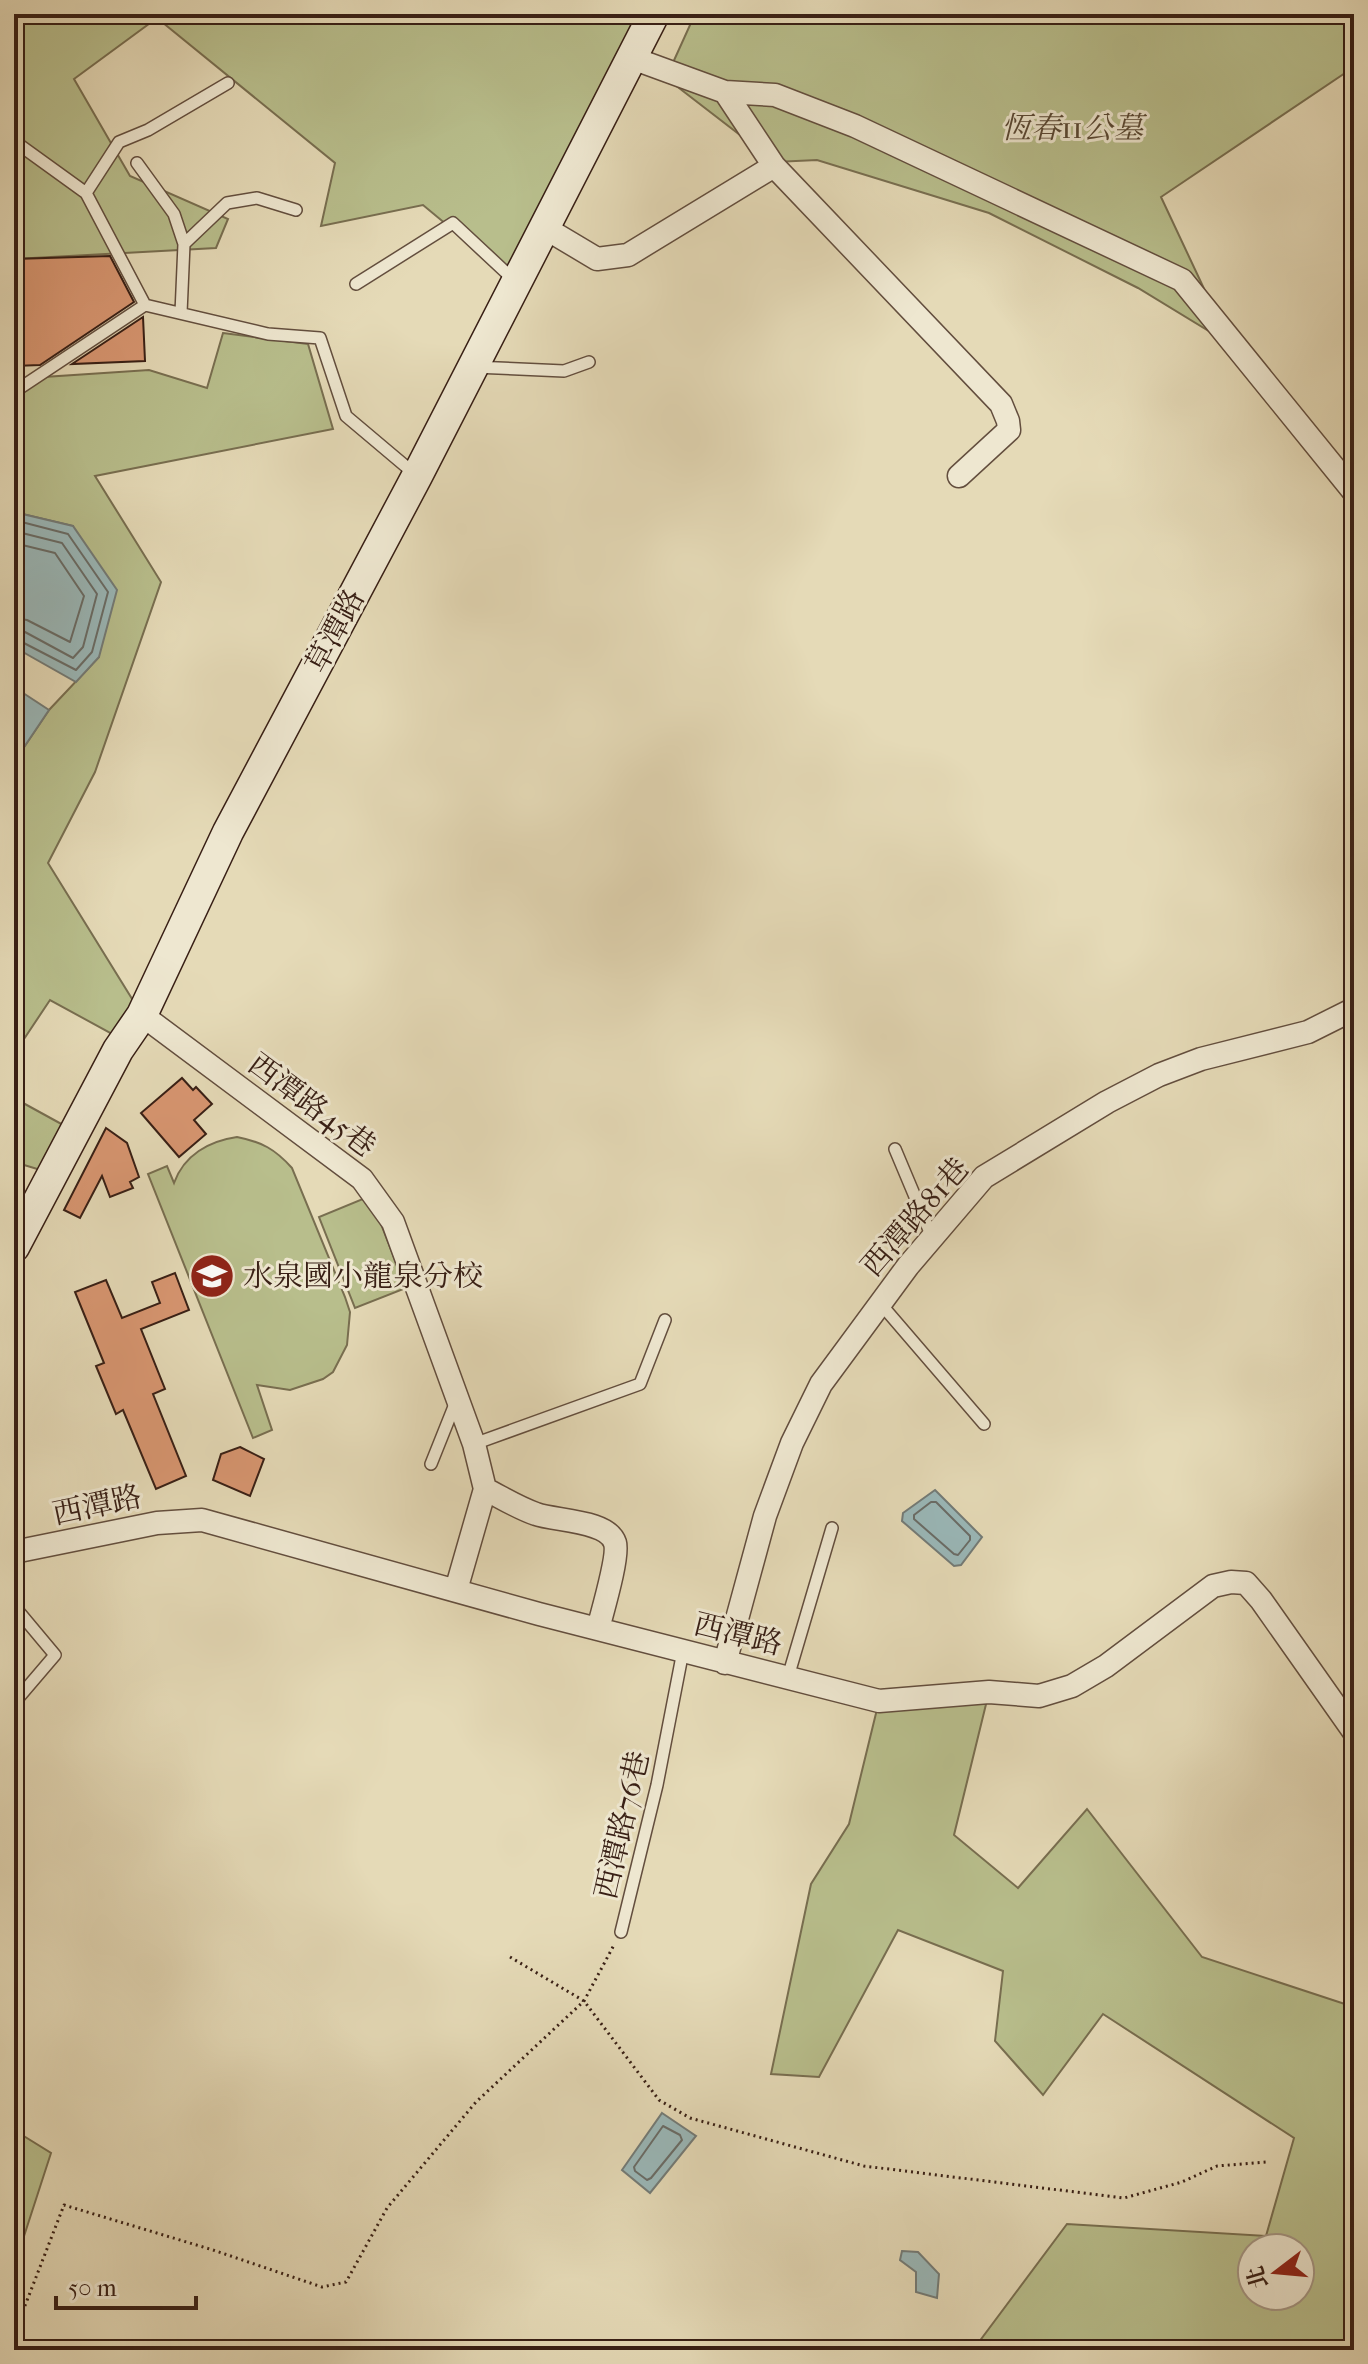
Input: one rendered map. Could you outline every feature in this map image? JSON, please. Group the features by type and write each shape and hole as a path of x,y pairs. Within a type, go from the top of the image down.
{"street":[{"name":"草潭路","path":"14,1247 118,1050 142,1015 228,832 474,367 654,14"},
{"path":"632,58 725,92 775,95 855,126 1182,280 1354,492"},
{"path":"725,92 774,166 1001,404 1009,430 959,476"},
{"path":"545,228 597,259 628,255 774,166"},
{"name":"西潭路81巷","path":"725,1663 765,1516 792,1443 821,1384 880,1303 984,1177 1107,1102 1159,1075 1201,1059 1308,1032 1354,1009"},
{"name":"西潭路45巷","path":"142,1015 362,1179 393,1222 474,1444 485,1489 456,1590"},
{"path":"485,1489 535,1514 607,1531 615,1542 615,1555 598,1629"},
{"name":"西潭路","path":"14,1552 157,1523 202,1520 725,1663 879,1701 989,1692 1039,1696 1072,1686 1213,1586 1246,1583 1354,1732"}],"lane":[{"path":"86,193 119,142 148,130 228,83"},
{"path":"14,141 86,193 145,305"},
{"path":"137,163 174,214 184,244 181,313"},
{"path":"184,244 227,203 257,198 296,210"},
{"path":"356,284 453,223 517,283"},
{"path":"14,392 145,305 268,334 320,338 346,416 417,476"},
{"path":"474,367 564,371 589,362"},
{"path":"895,1149 932,1237"},
{"path":"880,1303 984,1424"},
{"path":"474,1444 640,1384 665,1320"},
{"path":"431,1464 457,1399"},
{"path":"788,1677 832,1528"},
{"path":"14,1606 55,1655 14,1703"},
{"name":"西潭路76巷","path":"621,1932 657,1785 683,1651"}],"path":[{"name":"西潭路76巷","path":"14,2334 64,2205 322,2287 346,2282 387,2208 466,2114 584,2001 621,1932"},
{"path":"510,1957 584,2001 659,2100 690,2118 864,2166 1124,2198 1182,2182 1217,2166 1266,2162"}],"green space":[{"path":"14,14 656,14 517,283 423,205 321,226 335,163 157,18 74,79 130,176 228,219 216,248 14,259"},
{"name":"恆春11公墓","path":"695,14 1354,14 1354,67 1161,197 1230,344 1138,288 989,213 817,160 775,162 666,78"},
{"path":"223,333 308,344 333,429 95,476 161,582 95,772 48,863 142,1015 123,1040 50,1000 14,1054 14,762 49,710 99,657 73,526 14,512 14,379 149,370 207,388"},
{"path":"14,1098 76,1132 54,1174 14,1162"},
{"path":"237,1137 268,1147 292,1168 350,1312 347,1345 333,1372 323,1379 290,1390 257,1385 272,1430 253,1438 148,1174 167,1166 174,1183 184,1165 199,1151"},
{"path":"370,1196 406,1288 355,1308 319,1217"},
{"path":"989,1692 954,1835 1018,1888 1087,1809 1202,1957 1354,2007 1354,2350 973,2350 1067,2224 1236,2234 1236,2312 1316,2312 1316,2232 1267,2232 1294,2138 1103,2014 1043,2095 995,2041 1003,1971 898,1930 819,2077 771,2074 811,1884 849,1824 879,1701"},
{"path":"14,2130 51,2153 14,2267"}],"water":[{"path":"14,512 73,526 117,590 99,657 76,682 14,647"},
{"path":"14,687 49,710 14,762"},
{"path":"935,1490 982,1537 961,1565 954,1566 902,1521 903,1513"},
{"path":"662,2113 696,2136 650,2193 622,2170"},
{"path":"902,2251 918,2252 939,2274 937,2298 916,2292 916,2272 900,2260"}],"building":[{"path":"110,256 134,302 40,365 14,366 14,259"},
{"path":"143,317 145,361 72,364"},
{"path":"182,1078 212,1104 194,1120 206,1134 179,1157 141,1113"},
{"path":"106,1128 127,1143 139,1177 130,1182 133,1188 110,1197 102,1176 80,1218 64,1210"},
{"path":"175,1273 189,1310 141,1329 165,1389 153,1394 186,1476 156,1489 123,1410 116,1414 96,1366 104,1363 75,1292 106,1280 122,1318 160,1303 152,1282"},
{"path":"240,1447 264,1459 250,1496 213,1480 221,1454"}],"place":[{"name":"水泉國小龍泉分校","path":"212,1276"}]}
